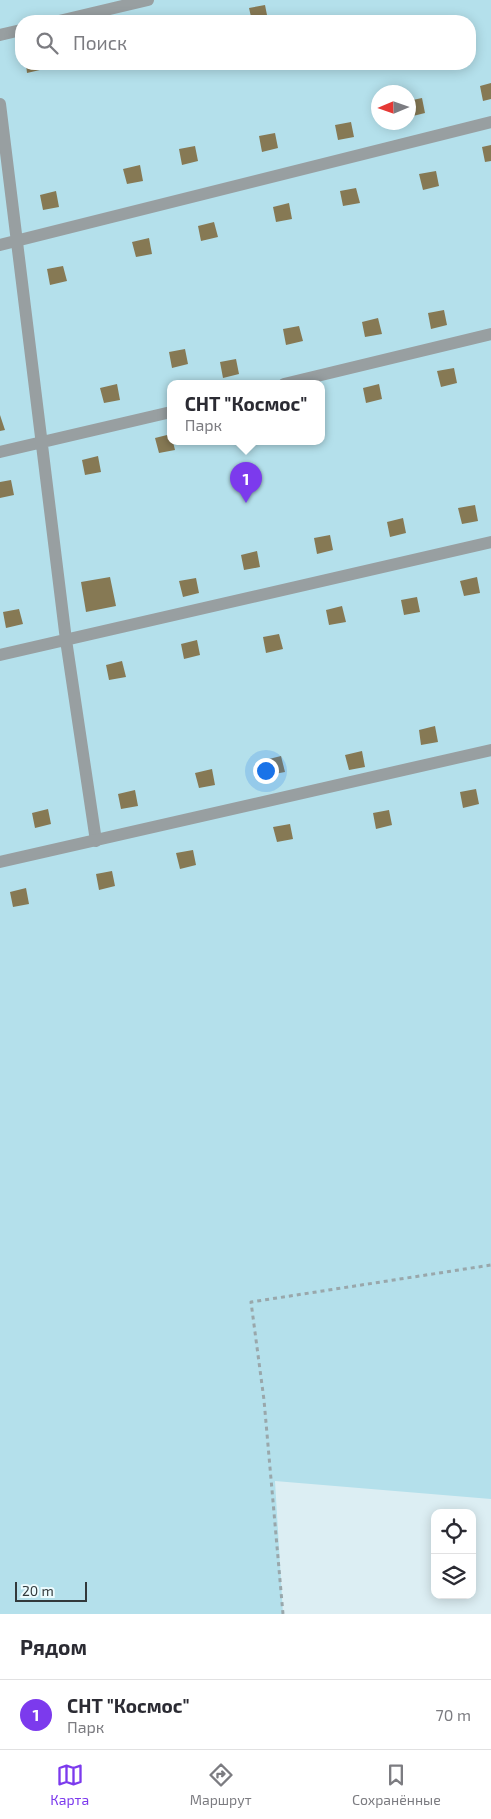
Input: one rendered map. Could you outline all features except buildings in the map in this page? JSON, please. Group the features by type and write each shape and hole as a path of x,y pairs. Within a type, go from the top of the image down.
{"street":[{"path":"84,15 148,0"},
{"path":"0,36 15,32"},
{"path":"0,104 66,640 96,841"},
{"path":"0,245 491,122"},
{"path":"301,380 491,334"},
{"path":"0,452 167,413"},
{"path":"0,656 491,542"},
{"path":"0,862 491,750"}],"path":[{"path":"282,1614 264,1400 251,1302 491,1264"}],"shaded area":[{"path":"0,0 491,0 491,1499 275,1481 283,1614 0,1614"}],"place":[{"name":"СНТ \"Космос\"","path":"246,503"}]}
